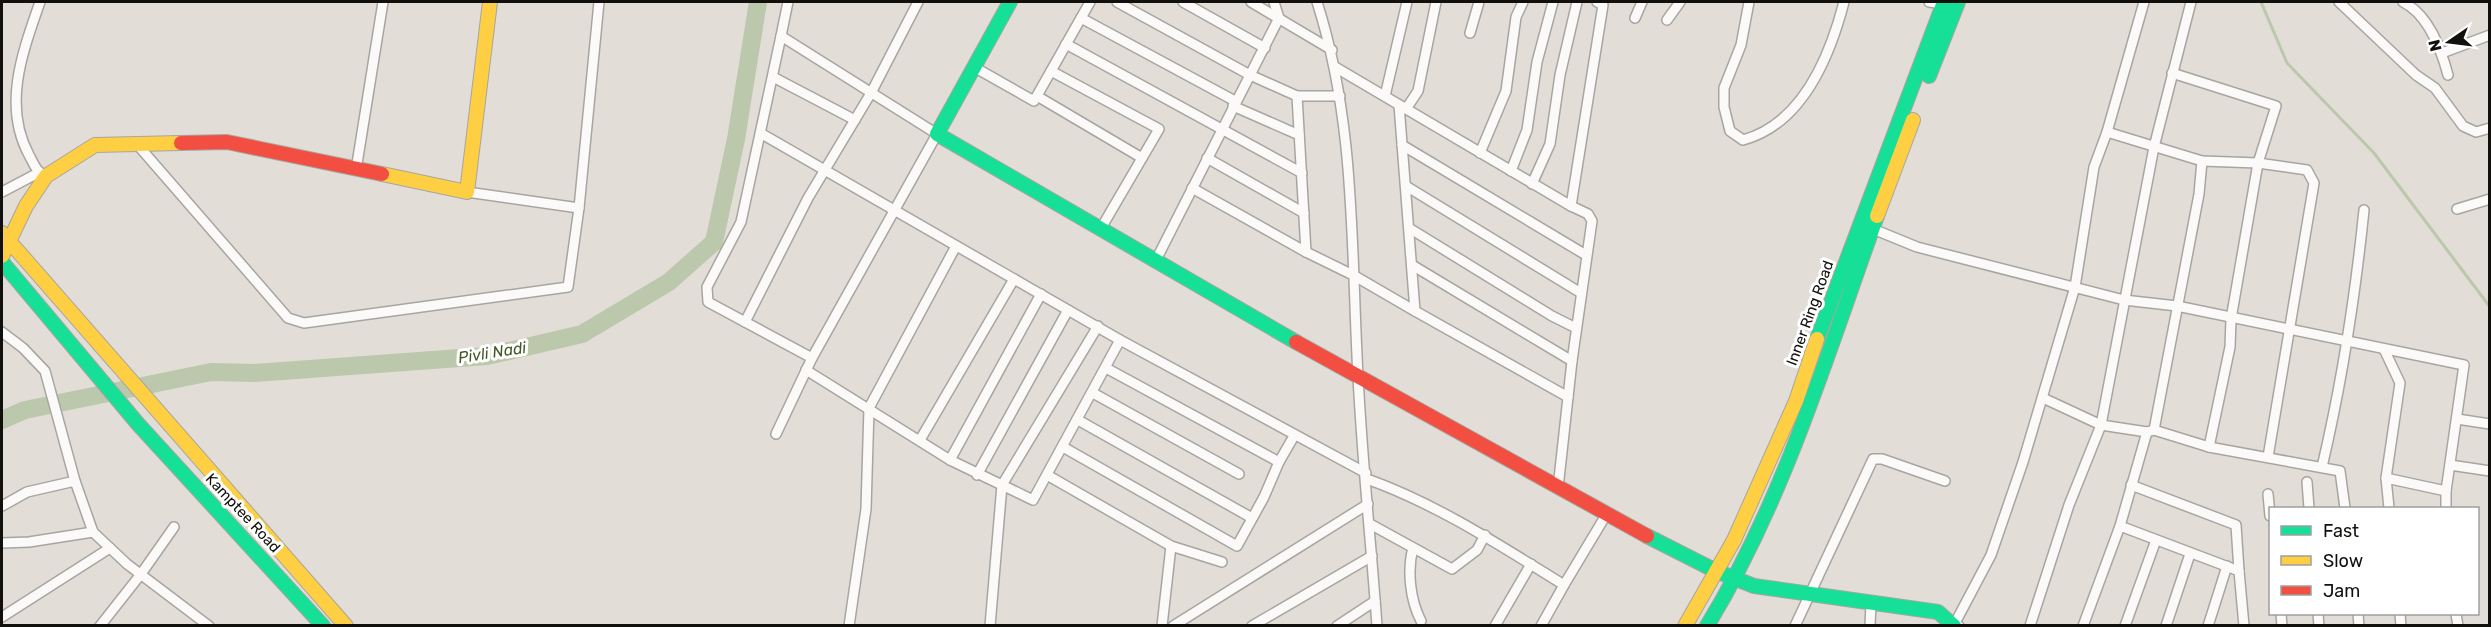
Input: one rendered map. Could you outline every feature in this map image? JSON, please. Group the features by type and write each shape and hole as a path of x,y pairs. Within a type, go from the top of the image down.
{"main road":[{"path":"2,256 6,236 26,207 42,174 95,146 227,142 467,192 490,2"},
{"path":"1010,2 937,134 1358,378 1606,515 1716,571 1737,577 1754,586 1938,612 1954,625"},
{"name":"Inner Ring Road","path":"1685,626 1734,540 1796,401 1939,2"},
{"name":"Inner Ring Road","path":"1707,626 1737,577 1786,464 1958,2"},
{"path":"6,236 346,626"},
{"name":"Kamptee Road","path":"2,262 138,424 323,626"}],"street":[{"path":"2,192 42,174 21,141 14,110 21,56 40,2"},
{"path":"356,170 383,2"},
{"path":"136,143 288,318 304,323 568,287 579,208 599,2"},
{"path":"788,2 762,134 741,222 707,287 708,302 812,358"},
{"path":"745,322 825,170 871,93 918,2"},
{"path":"974,68 1034,100 1090,2"},
{"path":"1118,2 1250,75 1297,96 1340,96"},
{"path":"1183,2 1265,48"},
{"path":"1251,2 1332,50"},
{"path":"1155,262 1279,18 1274,2"},
{"path":"1317,2 1332,50 1348,154 1358,378 1377,626"},
{"path":"1385,96 1407,2"},
{"path":"1415,311 1402,145 1403,107 1418,91 1436,2"},
{"path":"1470,33 1479,2"},
{"path":"1480,153 1506,91 1516,17 1523,2"},
{"path":"1511,171 1527,130 1537,62 1553,2"},
{"path":"1532,184 1550,144 1560,75 1576,2"},
{"path":"1570,206 1603,5 1597,2"},
{"path":"1635,18 1642,2"},
{"path":"1667,20 1680,2"},
{"path":"1749,2 1741,45 1724,88 1724,107 1730,131 1743,140 1762,135 1795,106 1830,50 1844,2"},
{"path":"1959,626 1954,625 1991,555 2043,398 2075,287 2094,167 2107,132 2144,2"},
{"path":"2030,626 2069,505 2101,425 2154,147 2191,2"},
{"path":"2339,2 2416,75 2435,88 2463,126 2476,132 2490,128"},
{"path":"2403,2 2410,5 2428,25 2442,53 2448,75"},
{"path":"1081,18 1234,103 1299,135"},
{"path":"2442,53 2490,35"},
{"path":"776,434 812,358 937,134 781,36"},
{"path":"1066,44 1302,173"},
{"path":"1335,67 1532,184 1588,214 1592,221 1576,328 1558,488"},
{"path":"1051,71 1159,129 1100,230"},
{"path":"2172,73 2276,106 2258,163 2231,319 2230,347 2209,447"},
{"path":"774,77 855,120"},
{"path":"1037,96 1142,159"},
{"path":"1297,96 1306,252"},
{"path":"2107,132 2202,161 2258,163 2307,170 2314,183 2268,457"},
{"path":"762,134 1120,340 1227,396 1366,476 1485,535 1564,585"},
{"path":"1402,145 1586,255"},
{"path":"1207,158 1304,213"},
{"path":"2083,626 2120,526 2131,485 2150,431 2199,194 2202,161"},
{"path":"1406,186 1581,292"},
{"path":"1192,188 1306,252 1353,275 1568,397"},
{"path":"467,192 579,208"},
{"path":"2457,209 2490,199"},
{"path":"2322,468 2348,342 2364,210"},
{"path":"1409,228 1552,316 1576,328"},
{"path":"1873,229 1917,248 2124,300 2177,306 2231,319 2464,365 2446,491 2446,507"},
{"path":"849,626 866,509 869,408 956,246"},
{"path":"1412,266 1572,361"},
{"path":"920,440 1014,279"},
{"path":"950,460 1041,294"},
{"path":"977,475 1068,310"},
{"path":"990,626 1002,485 1098,326"},
{"path":"2,332 23,348 45,370 75,481 93,532 141,574 209,626"},
{"path":"806,370 950,460 1033,500 1120,340"},
{"path":"2384,349 2400,383 2386,478 2389,507"},
{"path":"1106,368 1279,462"},
{"path":"1093,393 1239,474"},
{"path":"2043,398 2101,425 2150,431 2209,447 2340,471 2345,507"},
{"path":"2457,418 2490,424"},
{"path":"1078,420 1252,518"},
{"path":"1063,447 1238,546 1294,436"},
{"path":"1795,626 1873,459 1882,459 1944,481"},
{"path":"2450,465 2490,471"},
{"path":"1047,474 1171,546 1222,562"},
{"path":"2386,478 2446,491"},
{"path":"2,506 27,492 75,481"},
{"path":"2307,482 2309,507"},
{"path":"2131,485 2236,525 2244,626"},
{"path":"2268,494 2270,507"},
{"path":"1173,626 1368,504"},
{"path":"1541,626 1606,515"},
{"path":"1370,524 1452,569 1477,550 1485,535"},
{"path":"2120,526 2238,571"},
{"path":"100,626 174,527"},
{"path":"2,543 93,532"},
{"path":"2125,626 2156,540"},
{"path":"1162,626 1171,546"},
{"path":"2,617 110,548"},
{"path":"1413,548 1409,562 1414,609 1420,621"},
{"path":"2166,626 2190,554"},
{"path":"1252,626 1372,556"},
{"path":"1495,626 1531,564"},
{"path":"2208,626 2227,566"},
{"path":"1337,626 1375,601"},
{"path":"1870,626 1871,603"}],"waterway":[{"name":"Pivli Nadi","path":"2,420 25,410 211,372 255,373 487,356 582,334 669,282 714,242 736,139 758,2"},
{"path":"2261,2 2287,63 2374,153 2490,307"}],"traffic: fast":[{"path":"1010,2 937,134 1296,342"},
{"path":"1817,339 1944,2"},
{"path":"1929,76 1958,2"},
{"path":"1707,626 1759,528 1781,477 1822,373 1877,216"},
{"path":"2,262 138,424 323,626"},
{"path":"1647,536 1716,571 1754,586 1938,612 1954,626"}],"traffic: slow":[{"path":"382,174 467,192 490,2"},
{"path":"1877,216 1913,120"},
{"path":"2,256 26,206 46,176 95,145 181,143"},
{"path":"2,233 346,626"},
{"path":"1685,626 1734,540 1796,401 1817,339"}],"traffic: jam":[{"path":"181,143 227,142 382,174"},
{"path":"1296,342 1647,536"}]}
